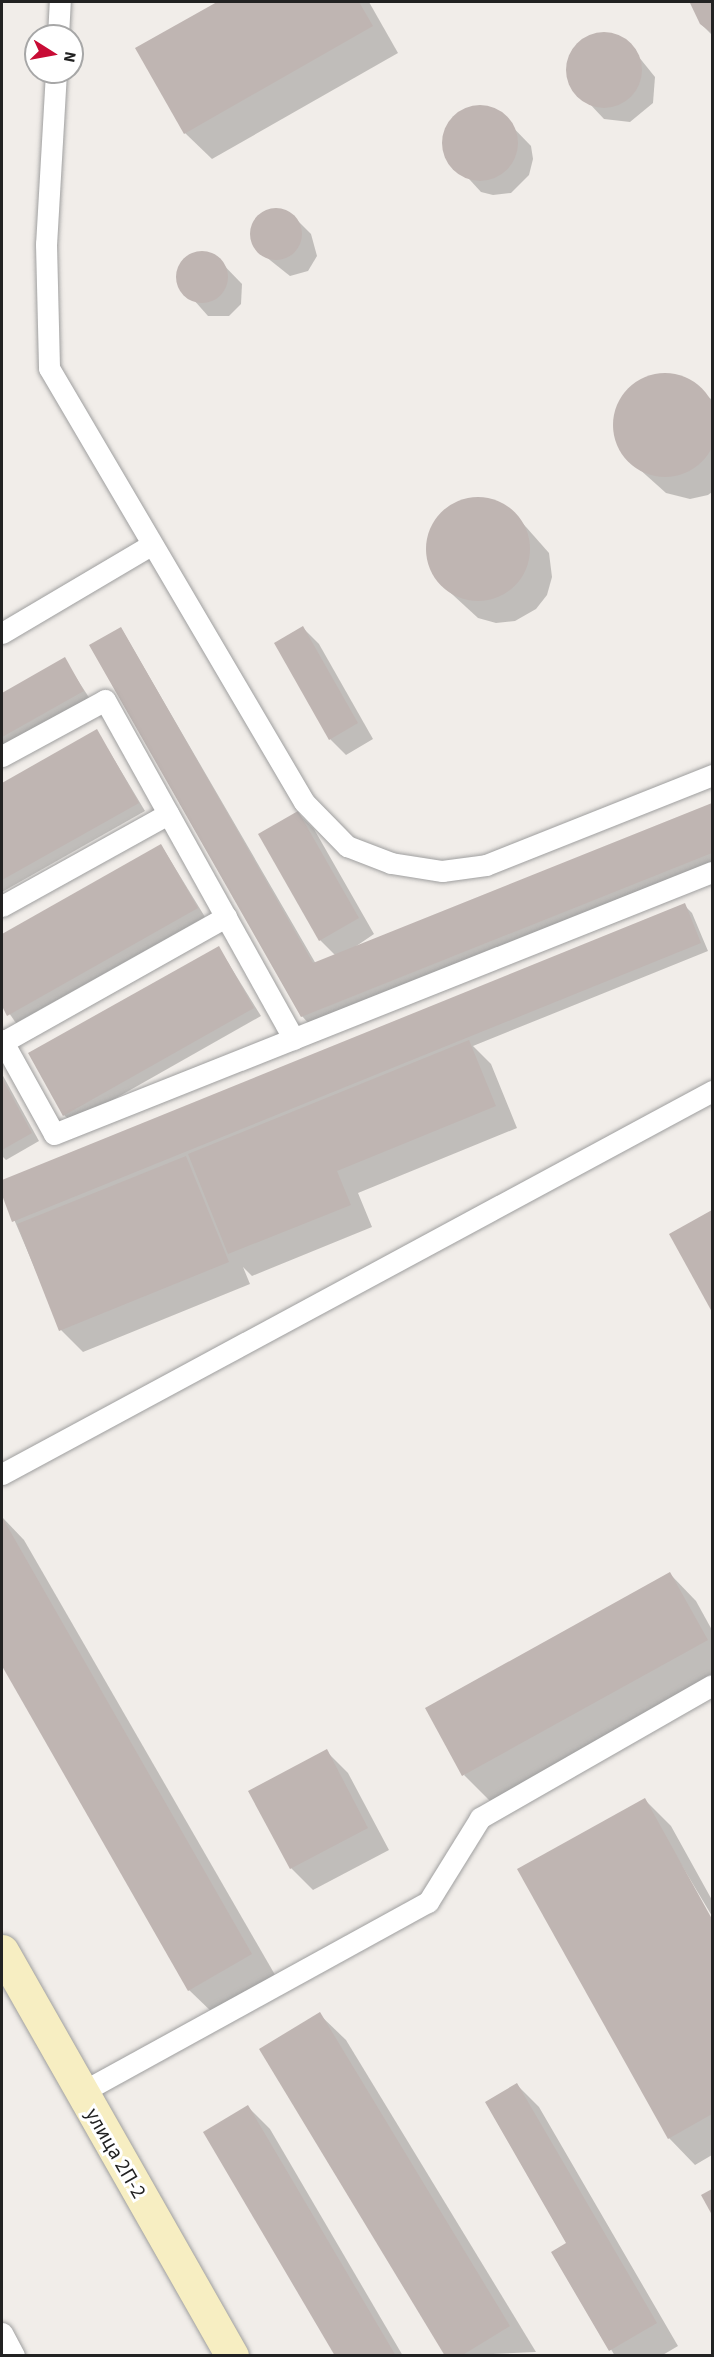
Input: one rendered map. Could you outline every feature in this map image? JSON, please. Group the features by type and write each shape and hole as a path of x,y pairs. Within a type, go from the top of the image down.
{"main road":[{"name":"улица 2П-2","path":"2,1951 231,2355"}],"lane":[{"path":"59,24 60,2"},
{"path":"55,84 46,244 49,368 304,802 347,846 392,863 442,871 486,865 712,775"},
{"path":"2,633 151,545"},
{"path":"2,756 105,700 294,1039"},
{"path":"2,906 168,814"},
{"path":"226,917 2,1041 54,1134 712,872"},
{"path":"2,1474 712,1091"},
{"path":"82,2092 428,1902 480,1818 712,1685"},
{"path":"2,2333 14,2355"}],"building":[{"path":"217,2 359,2 373,26 184,134 135,48"},
{"path":"712,2 712,33 700,24 690,3"},
{"path":"604,32 618,35 631,43 639,56 642,70 639,84 631,97 618,105 604,108 590,105 577,97 569,84 566,70 569,56 577,43 590,35"},
{"path":"480,105 494,108 507,116 515,129 518,143 515,157 507,170 494,178 480,181 466,178 453,170 445,157 442,143 445,129 453,116 466,108"},
{"path":"271,208 281,208 295,215 302,234 295,253 281,260 271,260 261,256 254,249 250,239 250,229 254,219 261,212"},
{"path":"197,251 207,251 221,258 228,277 221,296 207,303 197,303 187,299 180,292 176,282 176,272 180,262 187,255"},
{"path":"665,373 685,377 702,388 713,405 717,425 713,445 702,462 685,473 665,477 645,473 628,462 617,445 613,425 617,405 628,388 645,377"},
{"path":"478,497 498,501 515,512 526,529 530,549 526,569 515,586 498,597 478,601 458,597 441,586 430,569 426,549 430,529 441,512 458,501"},
{"path":"303,626 358,723 329,740 274,643"},
{"path":"121,627 313,963 712,803 712,853 301,1017 89,645"},
{"path":"65,657 84,691 2,737 2,693"},
{"path":"97,729 139,803 2,880 2,783"},
{"path":"298,811 359,918 319,941 258,834"},
{"path":"161,844 198,908 7,1016 2,1006 2,934"},
{"path":"685,903 701,943 12,1222 2,1195 2,1180"},
{"path":"219,946 254,1008 63,1116 28,1053"},
{"path":"469,1040 496,1106 337,1171 351,1205 228,1254 188,1154"},
{"path":"2,1078 32,1133 2,1150"},
{"path":"186,1156 229,1262 59,1331 17,1224"},
{"path":"712,1210 712,1312 669,1234"},
{"path":"2,1517 252,1954 188,1991 2,1666"},
{"path":"670,1572 708,1640 462,1776 425,1708"},
{"path":"327,1749 368,1828 290,1869 248,1791"},
{"path":"645,1798 712,1919 712,2114 668,2139 517,1869"},
{"path":"320,2012 510,2326 461,2356 445,2356 259,2049"},
{"path":"517,2083 657,2323 609,2351 551,2252 566,2243 485,2102"},
{"path":"248,2105 396,2356 335,2356 203,2132"},
{"path":"712,2189 712,2215 701,2195"}]}
